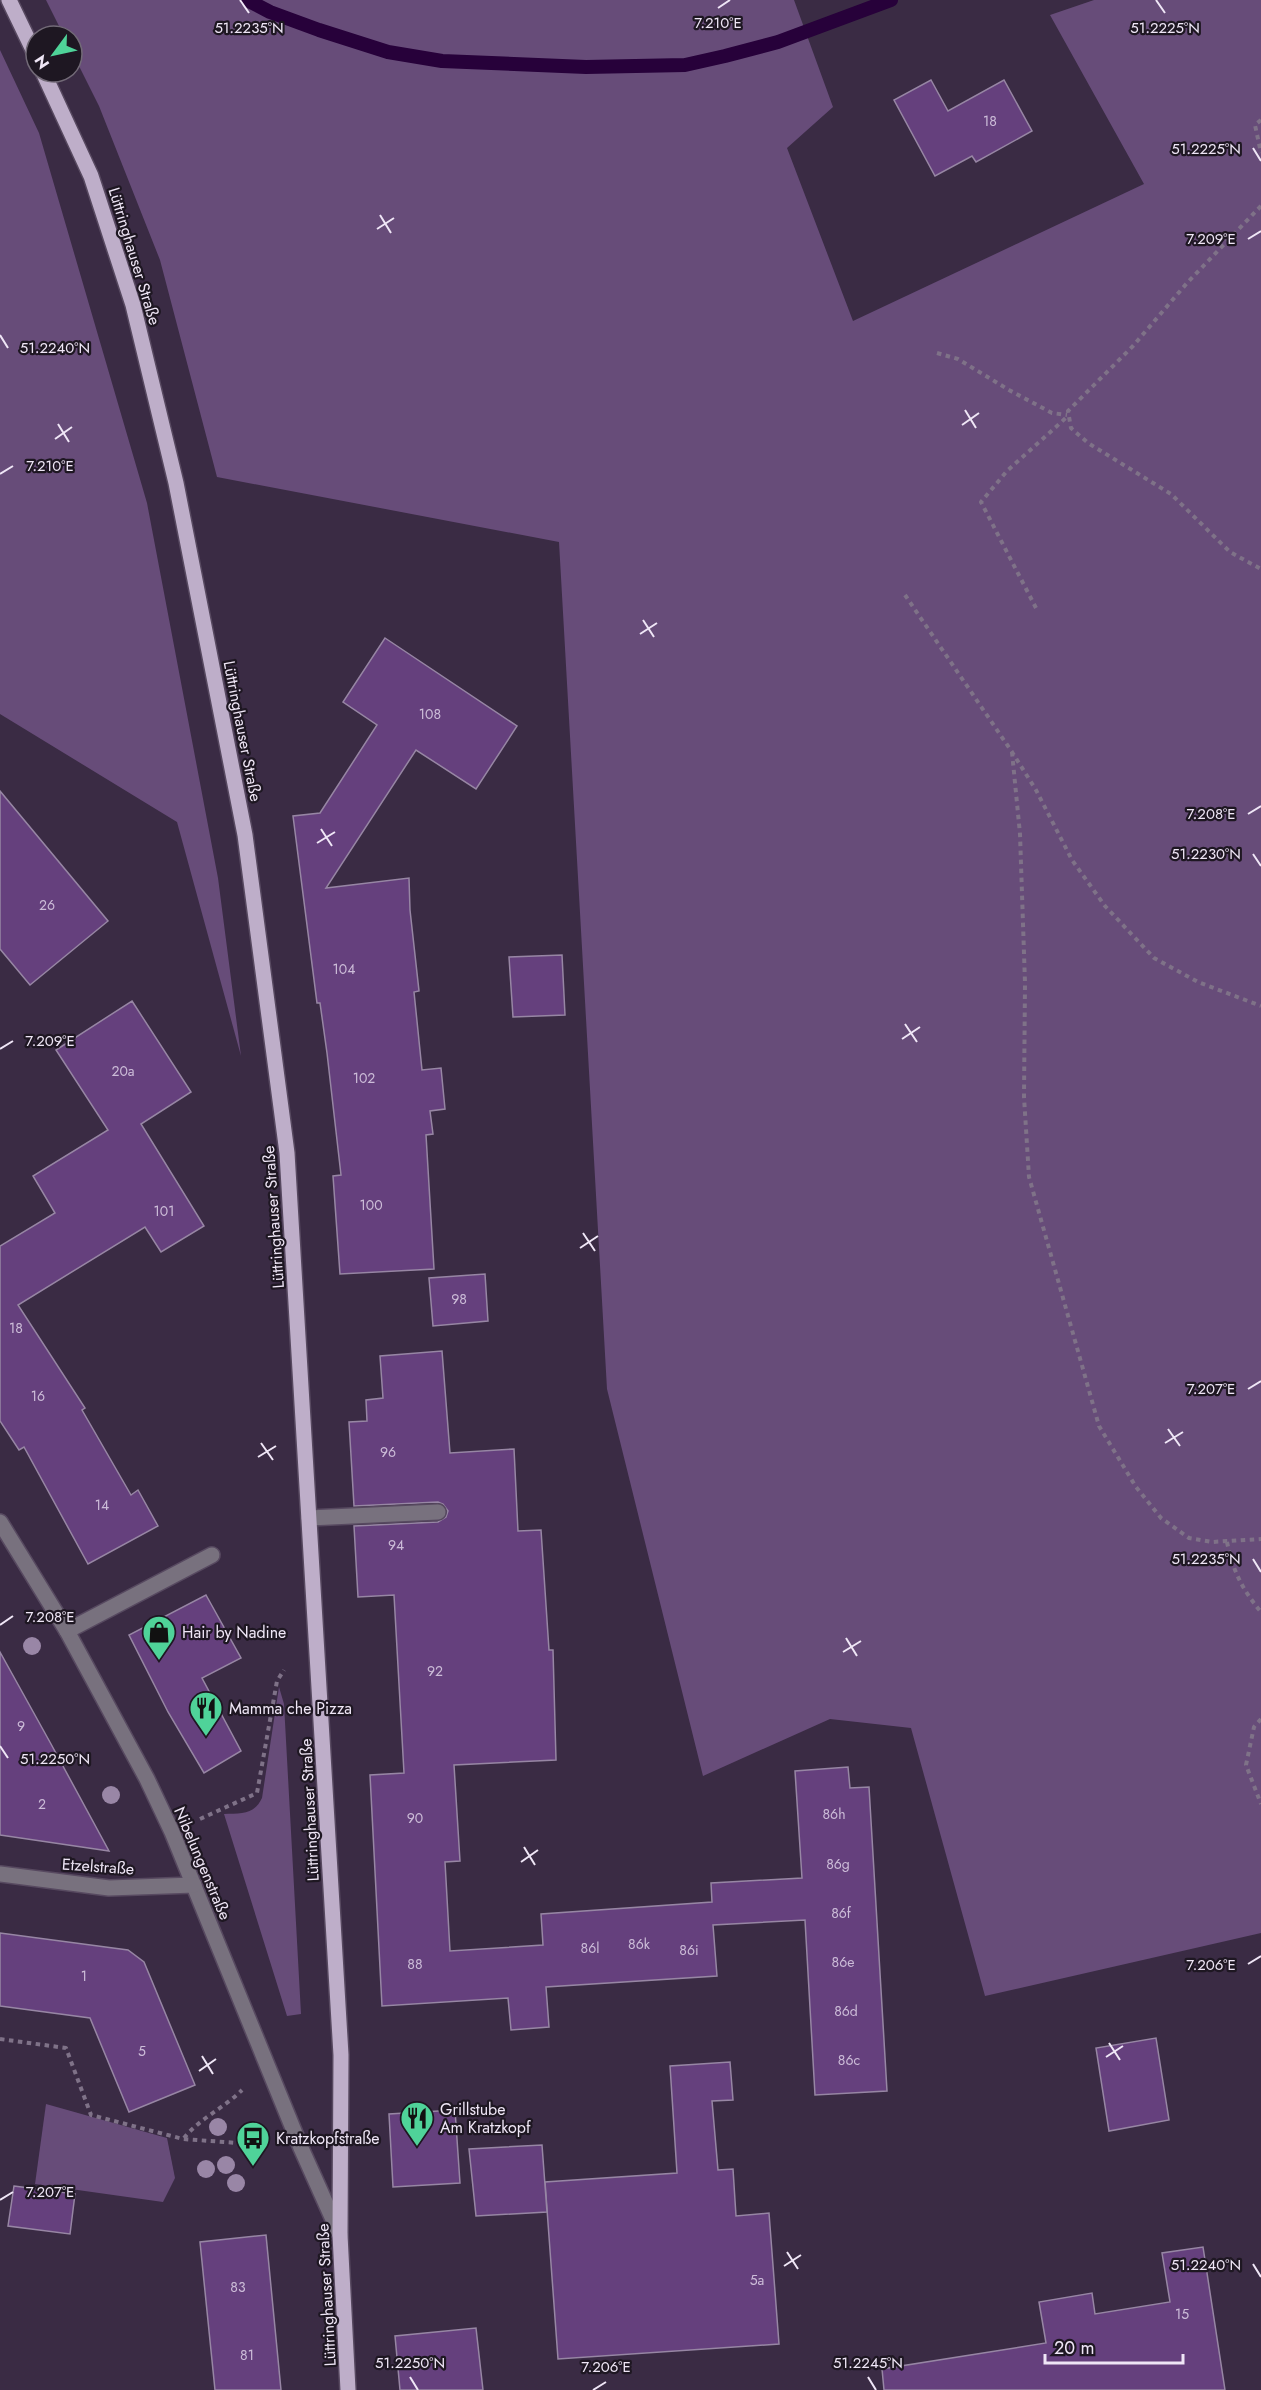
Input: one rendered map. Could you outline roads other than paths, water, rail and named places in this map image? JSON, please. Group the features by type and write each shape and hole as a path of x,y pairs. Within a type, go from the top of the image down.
{"main road":[{"path":"9,0 24,31"},
{"name":"Lüttringhauser Straße","path":"49,84 91,176 133,305 176,483 245,836 287,1153 341,2055 340,2235 348,2390"}],"street":[{"path":"309,1518 438,1512"},
{"name":"Nibelungenstraße","path":"0,1522 67,1630 147,1779 172,1832 340,2235"},
{"path":"67,1630 212,1555"},
{"name":"Etzelstraße","path":"0,1874 109,1888 194,1885"}],"waterway":[{"path":"247,0 270,12 388,52 442,61 586,67 685,65 778,42 891,0"}],"place":[{"name":"Hair by Nadine","path":"159,1661"},
{"name":"Mamma che Pizza","path":"206,1737"},
{"name":"Grillstube Am Kratzkopf","path":"417,2147"},
{"name":"Kratzkopfstraße","path":"253,2167"}]}
